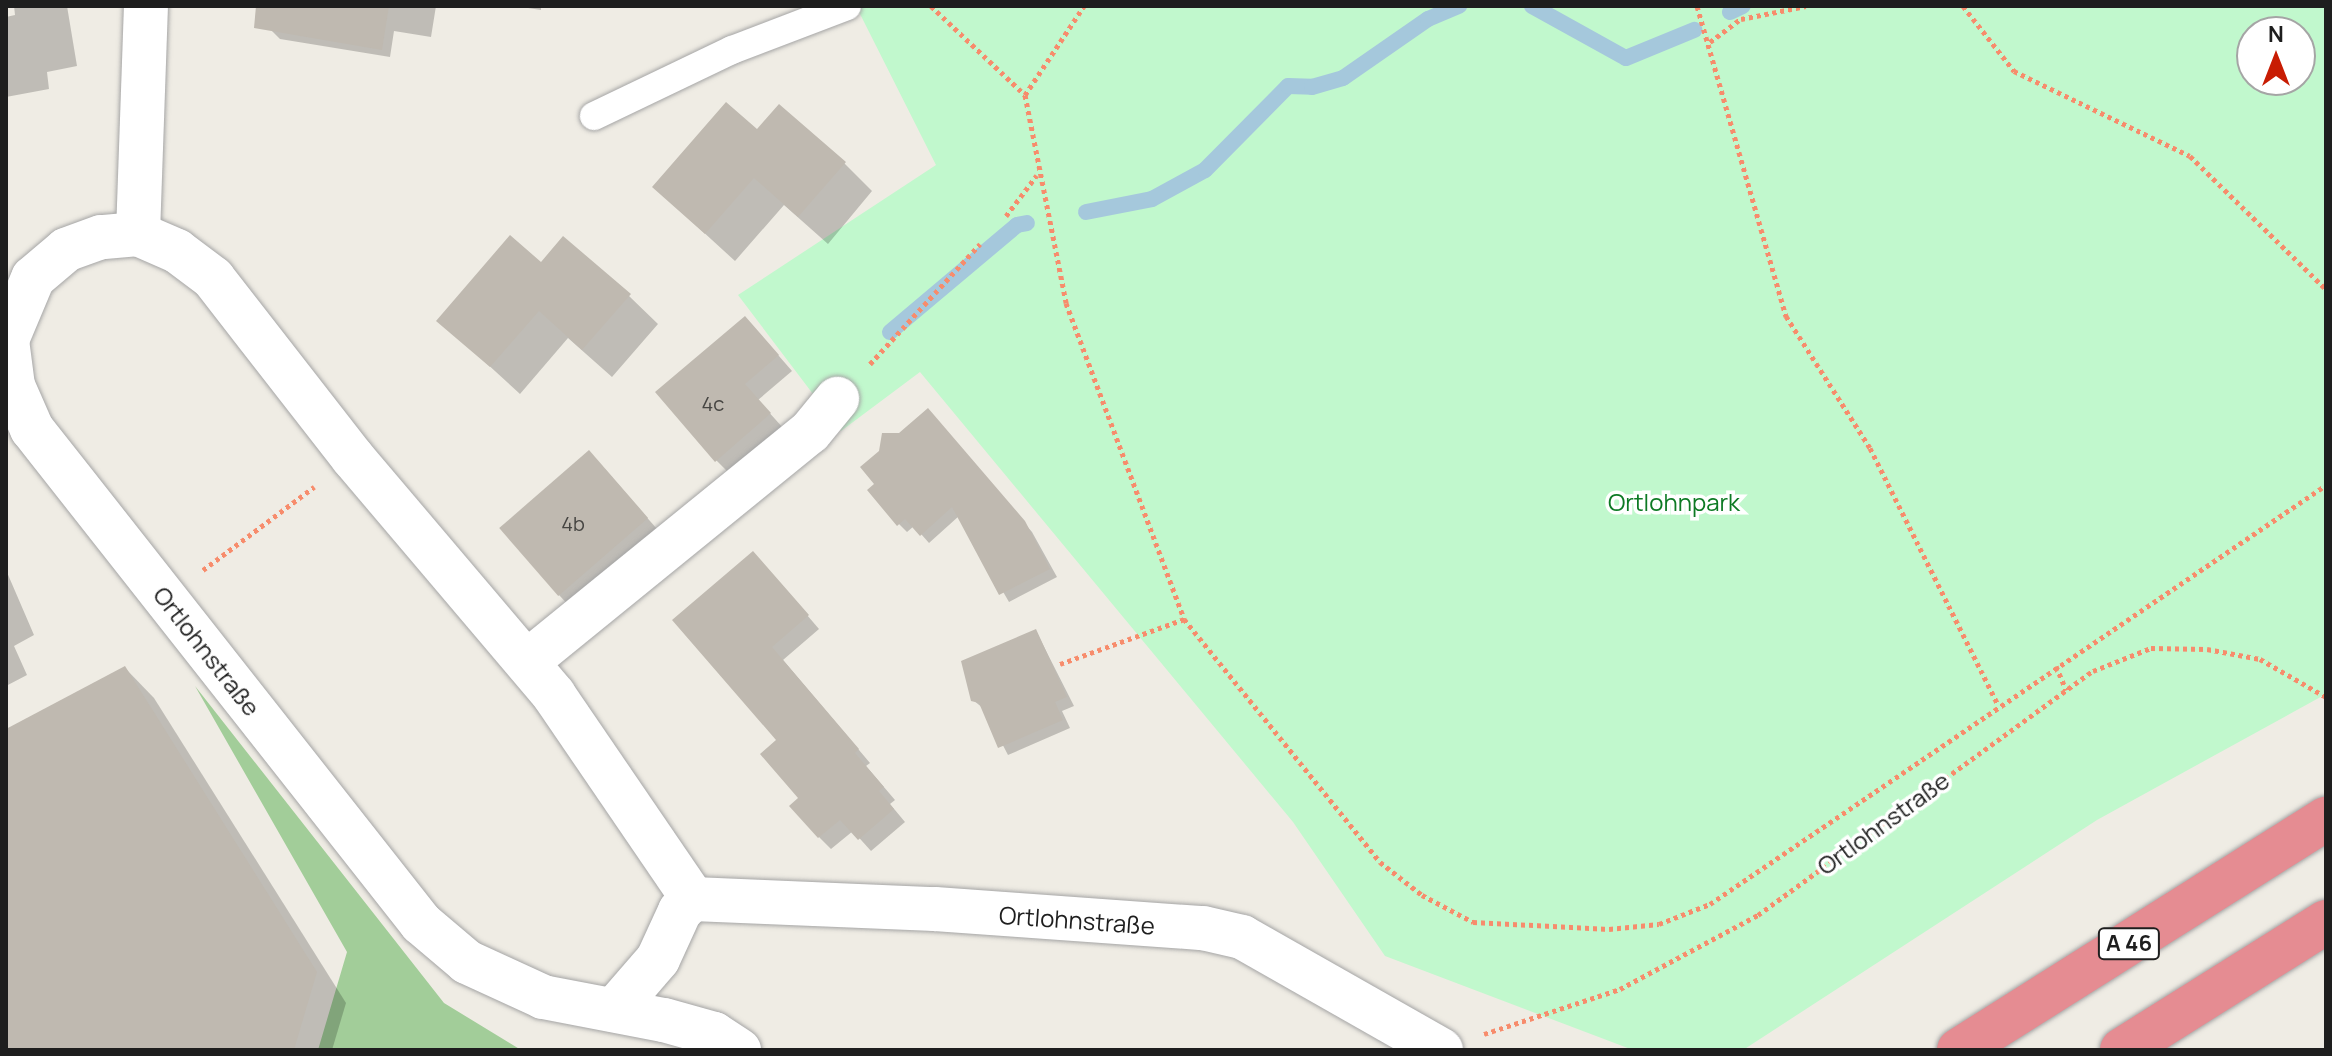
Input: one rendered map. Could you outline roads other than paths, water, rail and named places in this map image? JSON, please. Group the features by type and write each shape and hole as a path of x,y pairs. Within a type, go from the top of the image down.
{"highway":[{"name":"A 46","path":"1959,1050 2312,828"},
{"path":"2122,1050 2326,922"}],"street":[{"path":"138,234 146,6"},
{"name":"Ortlohnstraße","path":"739,1050 714,1034 543,997 467,962 421,923 32,429 13,386 7,340 33,278 66,250 101,237 138,234 177,251 213,278 353,458 528,661 693,899 1203,928 1242,937 1437,1048"},
{"path":"528,661 810,432 837,399"},
{"path":"614,1010 658,959 680,911 693,899"}],"lane":[{"path":"594,116 732,50 847,6"}],"waterway":[{"path":"1086,212 1152,199 1205,170 1288,86 1312,87 1343,78 1428,19 1459,6"},
{"path":"1532,6 1626,58 1694,30"},
{"path":"1730,12 1743,6"},
{"path":"890,332 1017,225 1027,223"}],"park label":[{"name":"Ortlohnpark","path":"1674,502"}]}
